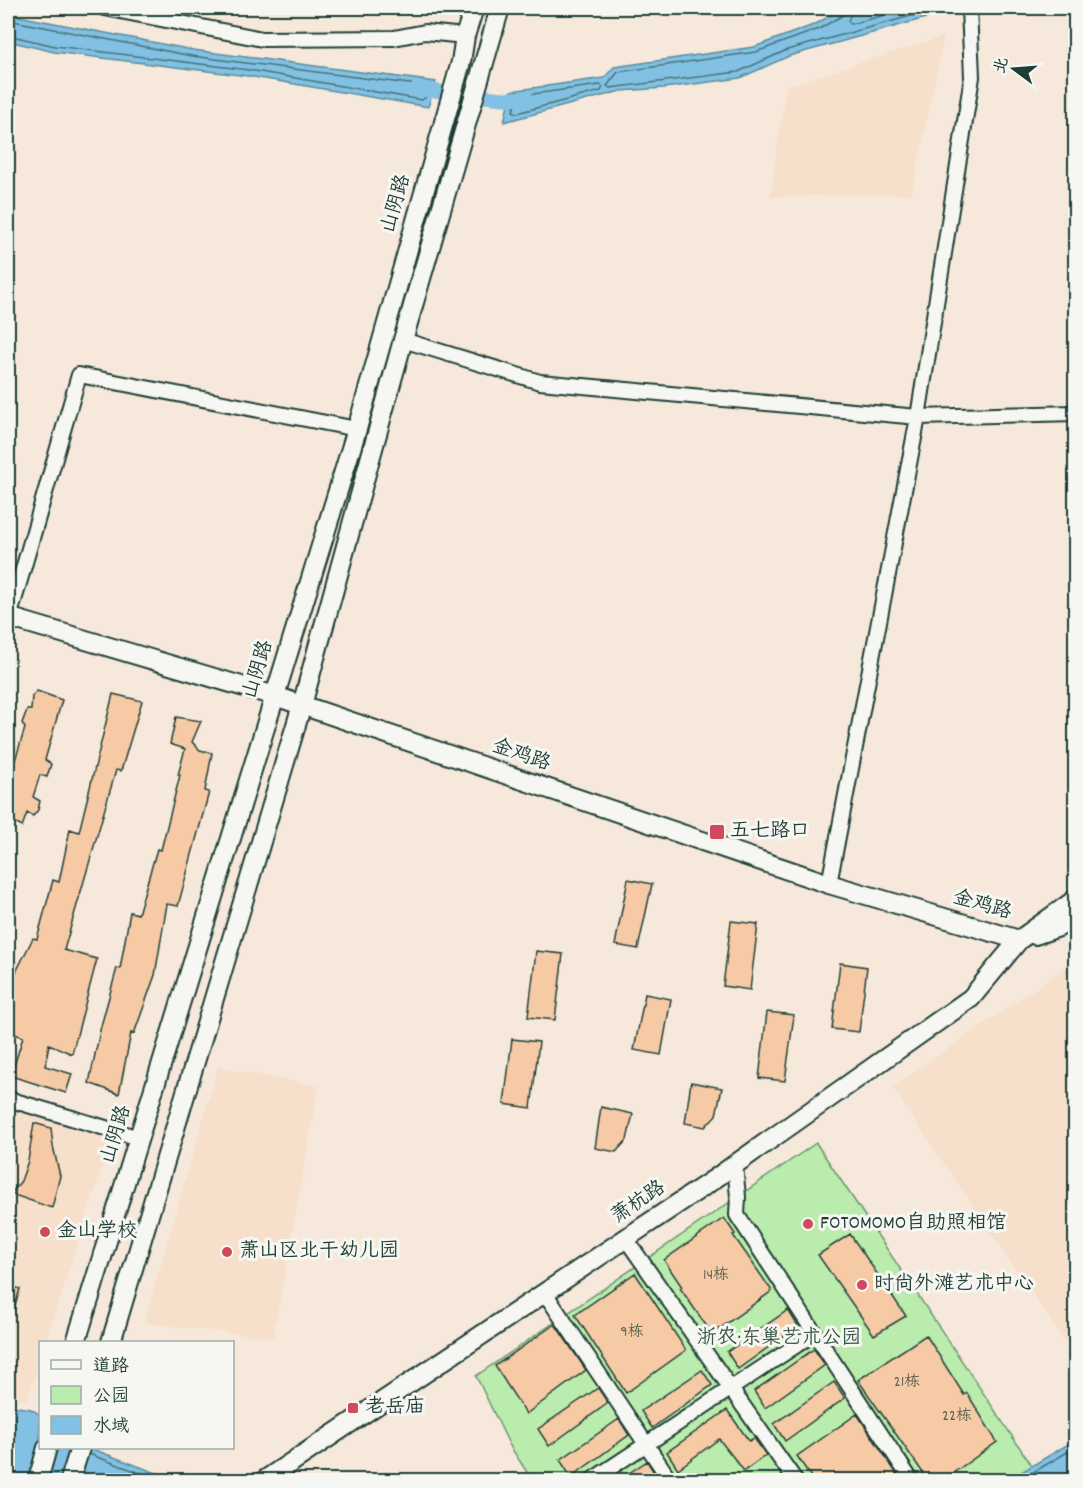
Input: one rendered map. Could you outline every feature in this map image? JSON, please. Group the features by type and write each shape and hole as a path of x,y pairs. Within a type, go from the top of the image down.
{"main road":[{"name":"山阴路","path":"76,1341 357,429 461,62 465,36 474,8"},
{"path":"111,1341 302,705 403,340 500,8"},
{"name":"金鸡路","path":"8,617 275,696 829,884 1019,940"},
{"name":"萧杭路","path":"265,1480 735,1165 971,998 1019,940 1076,899"},
{"path":"1019,940 1059,927 1076,915"},
{"path":"38,1480 47,1449"},
{"path":"70,1480 80,1449"}],"street":[{"path":"105,8 262,39 394,38 425,32 465,36"},
{"path":"829,884 918,417 972,78 970,10"},
{"path":"403,340 540,382 918,417 1076,413"},
{"path":"8,617 79,375 357,429"},
{"path":"8,1099 140,1138"},
{"path":"735,1165 737,1215 911,1480"},
{"path":"626,1239 795,1480"},
{"path":"545,1293 670,1480"},
{"path":"592,1480 815,1333"}],"shaded area":[{"path":"944,36 912,194 770,197 786,86"},
{"path":"1075,961 1075,1357 892,1087"},
{"name":"萧山区北干幼儿园","path":"218,1067 319,1086 273,1338 144,1323"},
{"name":"金山学校","path":"8,1092 117,1122 46,1341 39,1341 39,1363 27,1401 8,1394"}],"green space":[{"name":"浙农·东巢艺术公园","path":"816,1143 1030,1463 1053,1480 532,1480 510,1446 476,1376"}],"water":[{"path":"843,8 962,8 789,56 740,78 621,91 504,122 511,91 604,78 614,67 754,47 816,24"},
{"path":"8,14 193,50 436,82 428,107 248,76 54,52 8,41"},
{"path":"8,1407 31,1409 39,1414 39,1449 93,1449 175,1480 25,1480 8,1474"},
{"path":"1075,1440 1075,1475 1067,1480 1008,1480"}],"building":[{"path":"37,691 62,700 45,760 51,764 47,777 40,775 33,797 40,801 38,810 33,816 27,813 22,827 8,819 8,783 25,728 22,723 27,710 31,710 32,696"},
{"path":"113,694 142,701 121,771 116,770 64,950 97,959 72,1054 49,1044 45,1066 72,1074 66,1093 11,1076 23,1037 12,1033 12,980 33,938 37,939 53,880 59,882 70,829 79,832"},
{"path":"176,717 201,721 192,742 200,750 212,753 205,791 209,792 178,906 167,904 155,975 134,1034 131,1033 119,1094 89,1083 101,1026 117,968 120,969 130,912 138,914 157,849 161,850 180,775 178,775 185,749 170,744"},
{"path":"628,879 652,884 638,949 615,945"},
{"path":"731,921 758,924 750,990 723,986"},
{"path":"536,951 563,954 555,1020 528,1017"},
{"path":"840,963 867,967 859,1032 832,1029"},
{"path":"645,994 671,999 661,1055 634,1050"},
{"path":"767,1012 794,1015 785,1081 759,1078"},
{"path":"512,1039 539,1042 531,1108 504,1104"},
{"path":"691,1082 722,1088 716,1115 705,1127 685,1123"},
{"path":"601,1107 633,1114 627,1140 616,1152 595,1148"},
{"path":"34,1123 51,1128 60,1176 52,1208 11,1194 21,1181 28,1161"},
{"path":"724,1218 735,1234 733,1235 772,1291 712,1334 680,1288 682,1287 664,1260"},
{"name":"时尚外滩艺术中心","path":"850,1234 906,1316 874,1335 818,1255"},
{"path":"635,1273 686,1350 626,1393 575,1315"},
{"path":"8,1285 20,1289 10,1322 8,1322"},
{"path":"788,1310 798,1326 738,1369 727,1352"},
{"path":"555,1324 586,1370 526,1414 495,1366"},
{"path":"926,1335 964,1395 967,1393 997,1442 943,1480 928,1480 858,1380"},
{"path":"814,1349 825,1365 765,1408 754,1391"},
{"path":"702,1370 712,1385 652,1428 641,1411"},
{"path":"834,1382 845,1398 785,1441 774,1424"},
{"path":"598,1388 608,1403 549,1446 538,1429"},
{"path":"727,1410 749,1441 754,1438 766,1455 744,1471 719,1439 678,1469 667,1452"},
{"path":"857,1414 901,1480 813,1480 797,1456"},
{"path":"619,1419 629,1435 571,1477 560,1460"},
{"path":"647,1461 657,1477 652,1480 619,1480"}],"waterway":[{"path":"417,89 508,99 526,97"}],"place":[{"name":"五七路口","path":"717,832"},
{"name":"FOTOMOMO自助照相馆","path":"808,1224"},
{"name":"金山学校","path":"45,1232"},
{"name":"萧山区北干幼儿园","path":"227,1252"},
{"name":"时尚外滩艺术中心","path":"862,1285"},
{"name":"老岳庙","path":"353,1408"}]}
